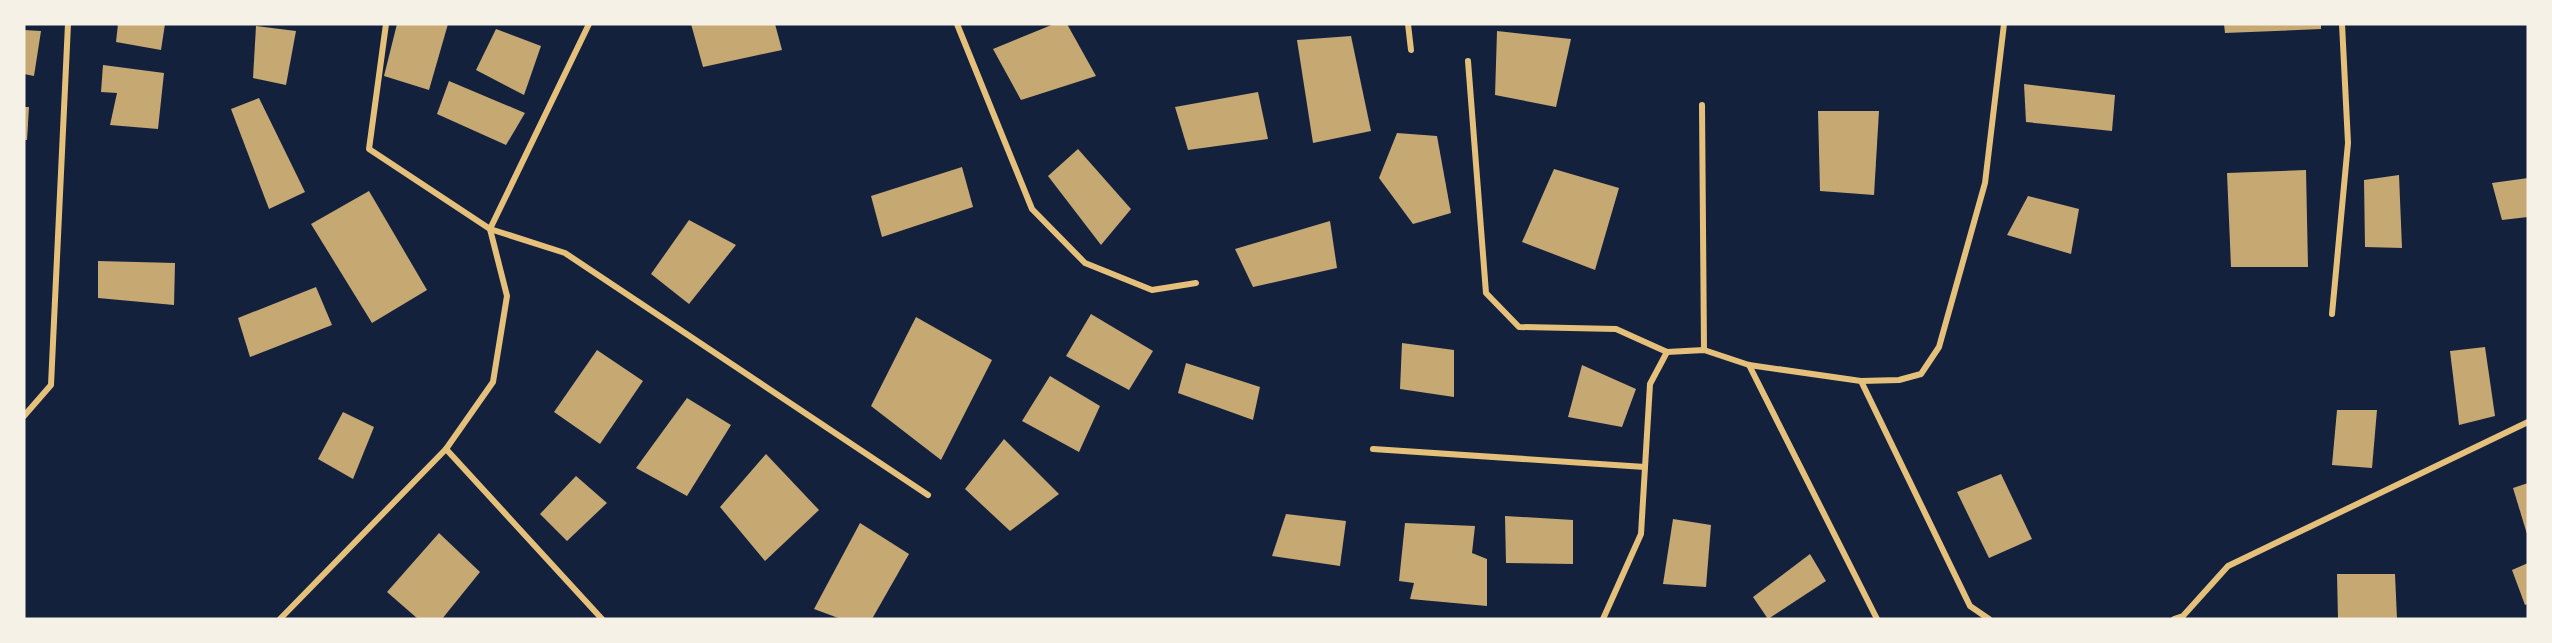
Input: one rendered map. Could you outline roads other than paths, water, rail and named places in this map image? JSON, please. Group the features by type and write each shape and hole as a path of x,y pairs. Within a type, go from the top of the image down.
{"street":[{"path":"24,416 51,385 68,24"},
{"path":"386,24 369,149 490,229 565,253 928,495"},
{"path":"280,619 446,449 493,382 507,296 490,229 589,24"},
{"path":"957,24 1032,209 1085,262 1152,290 1196,283"},
{"path":"1408,24 1411,50"},
{"path":"1468,61 1486,293 1519,327 1616,330 1667,352 1704,350 1749,365 1862,381 1899,380 1921,374 1939,347 1985,183 2004,24"},
{"path":"2332,314 2348,143 2342,24"},
{"path":"1702,105 1704,350"},
{"path":"1603,619 1641,534 1650,384 1667,352"},
{"path":"1749,365 1877,619"},
{"path":"1862,381 1970,606 1989,619"},
{"path":"2174,619 2183,616 2228,566 2528,422"},
{"path":"446,449 602,619"},
{"path":"1373,449 1645,467"}]}
